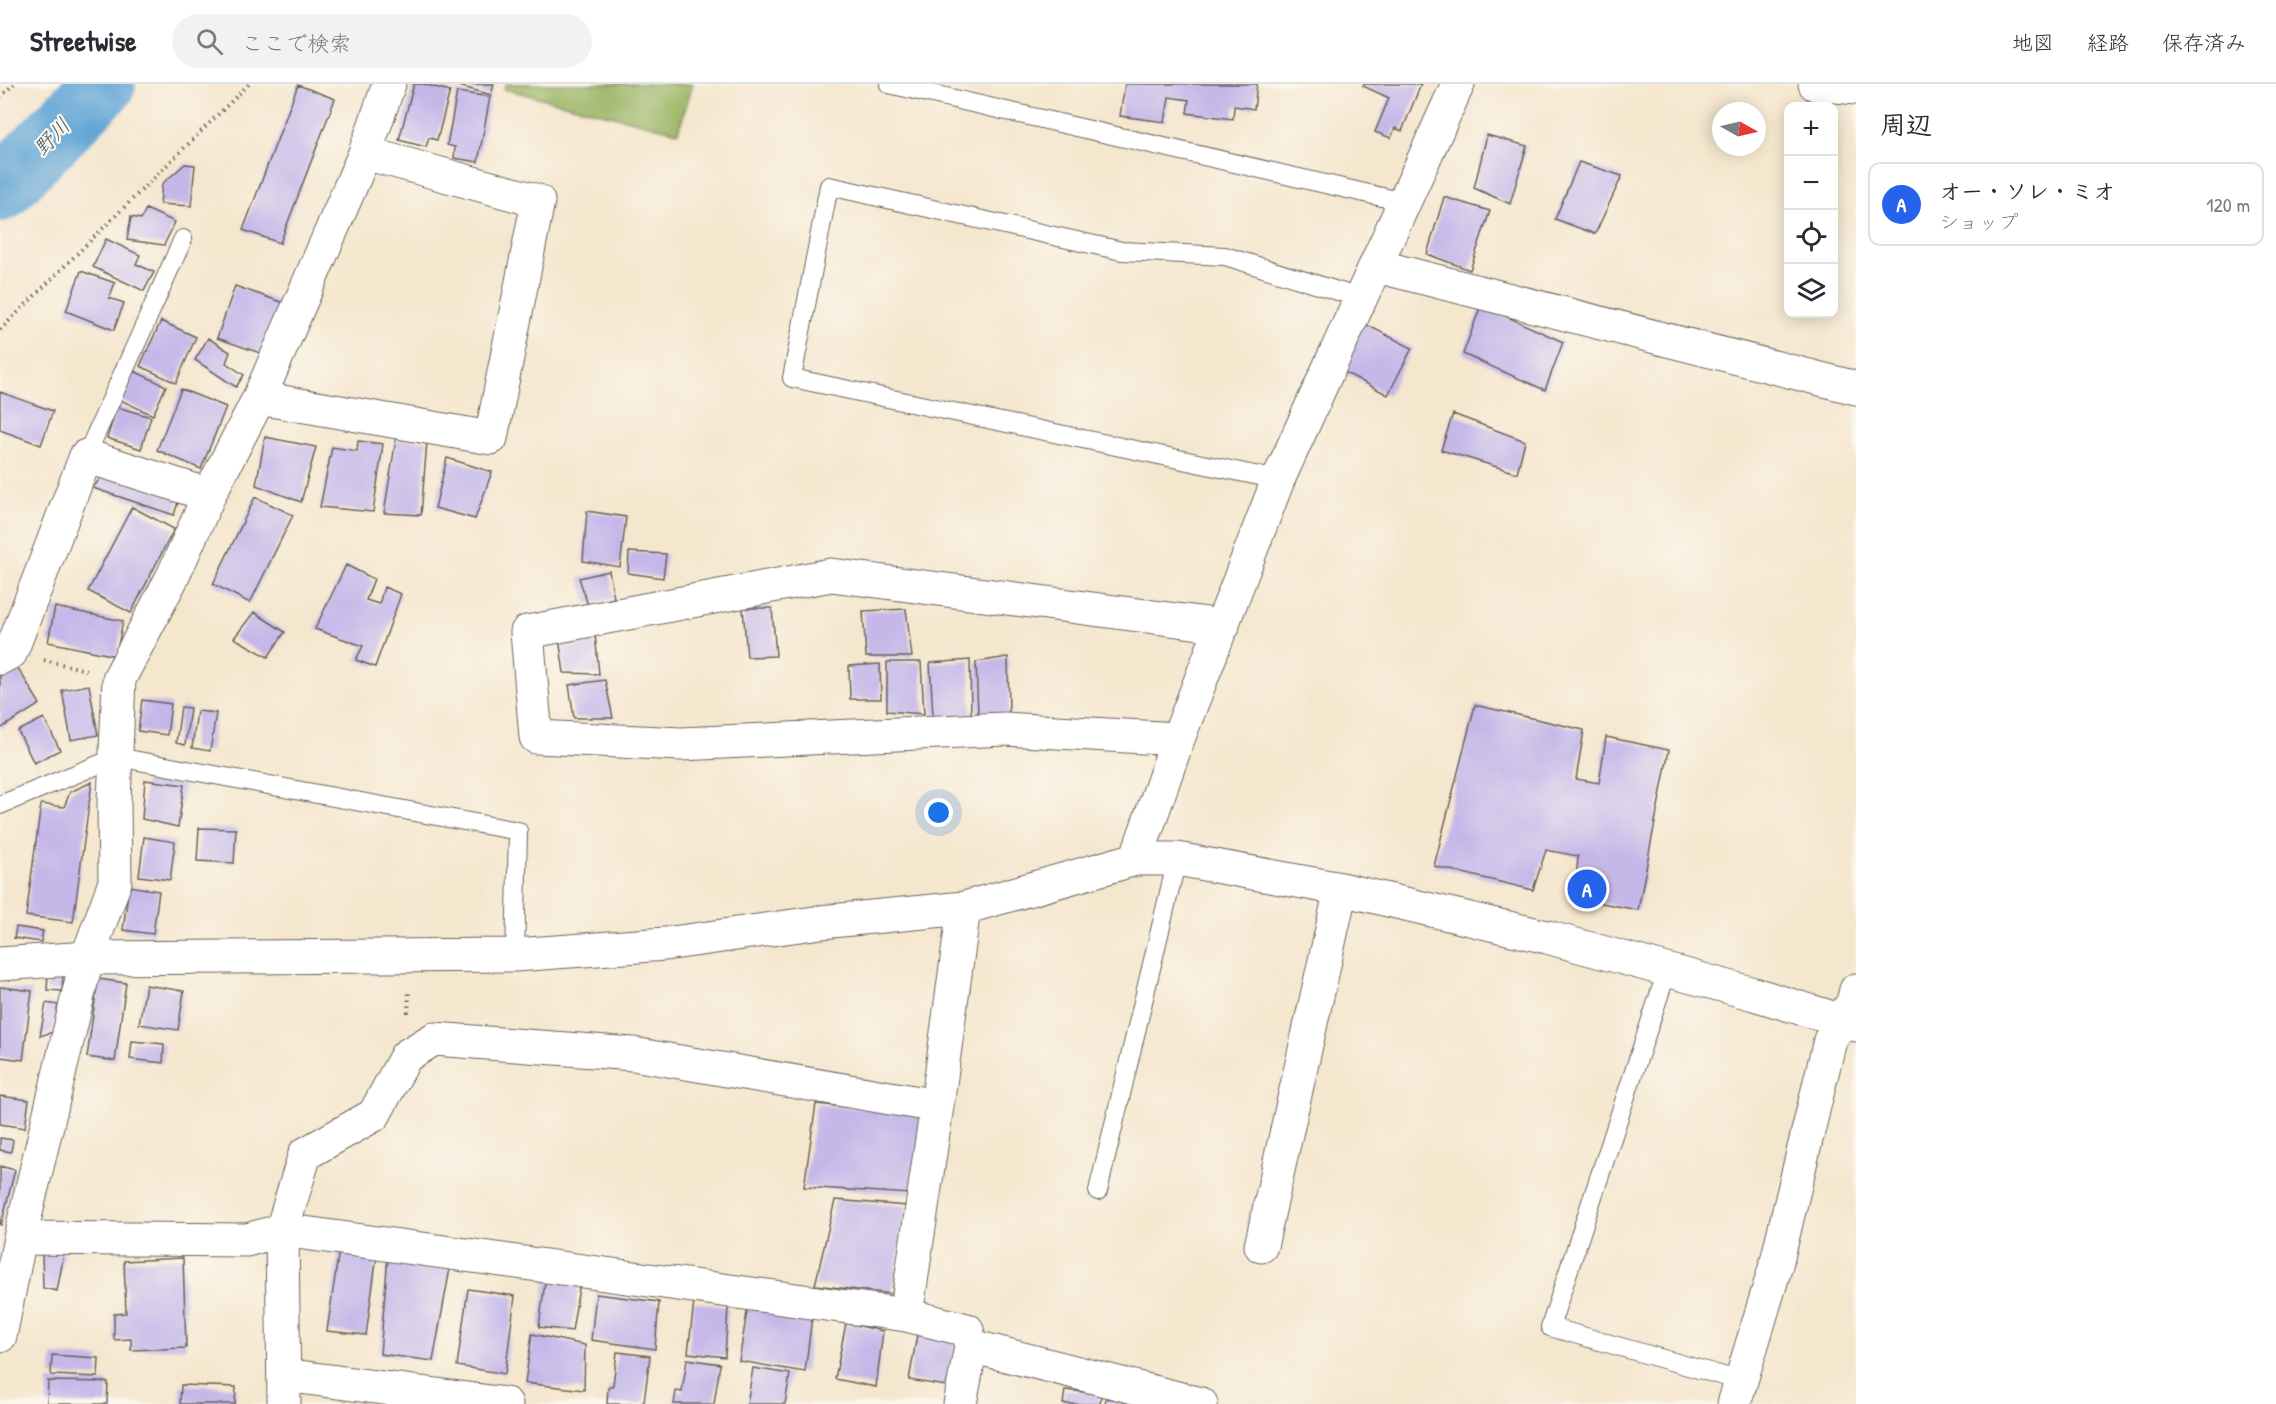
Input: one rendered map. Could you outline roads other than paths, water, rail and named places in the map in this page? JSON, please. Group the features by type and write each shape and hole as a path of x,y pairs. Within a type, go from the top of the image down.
{"street":[{"path":"0,1336 11,1254 87,958 115,882 114,801 119,679 173,576 209,495 259,398 365,153 388,84"},
{"path":"1136,859 1178,739 1278,480 1458,84"},
{"path":"1815,84 1856,88"},
{"path":"259,398 491,438 538,201 365,153"},
{"path":"1377,266 1856,388"},
{"path":"6,655 87,456 209,495"},
{"path":"1178,739 1005,729 681,744 536,737 526,633 831,575 1223,626"},
{"path":"0,964 87,958 515,954 665,944 821,922 964,908 1136,859 1177,859 1341,889 1546,937 1848,1023"},
{"path":"1261,1246 1341,889"},
{"path":"906,1315 964,908"},
{"path":"1737,1392 1776,1265 1830,1040 1848,1023 1856,990"},
{"path":"506,1404 284,1390 282,1230 305,1154 374,1115 406,1056 434,1039 633,1054 937,1106"},
{"path":"11,1254 247,1240 282,1230 906,1315 967,1330 971,1346 960,1404"},
{"path":"971,1346 1201,1404"}],"lane":[{"path":"890,84 1404,202"},
{"path":"1278,480 792,378 829,186 1122,251 1225,256 1360,298"},
{"path":"87,456 183,239"},
{"path":"0,805 117,757 518,831 515,954"},
{"path":"1098,1191 1177,859"},
{"path":"1667,971 1550,1327 1737,1392"}],"waterway":[{"name":"野川","path":"0,190 104,84"}],"place":[{"name":"オー・ソレ・ミオ","path":"1587,889"}]}
